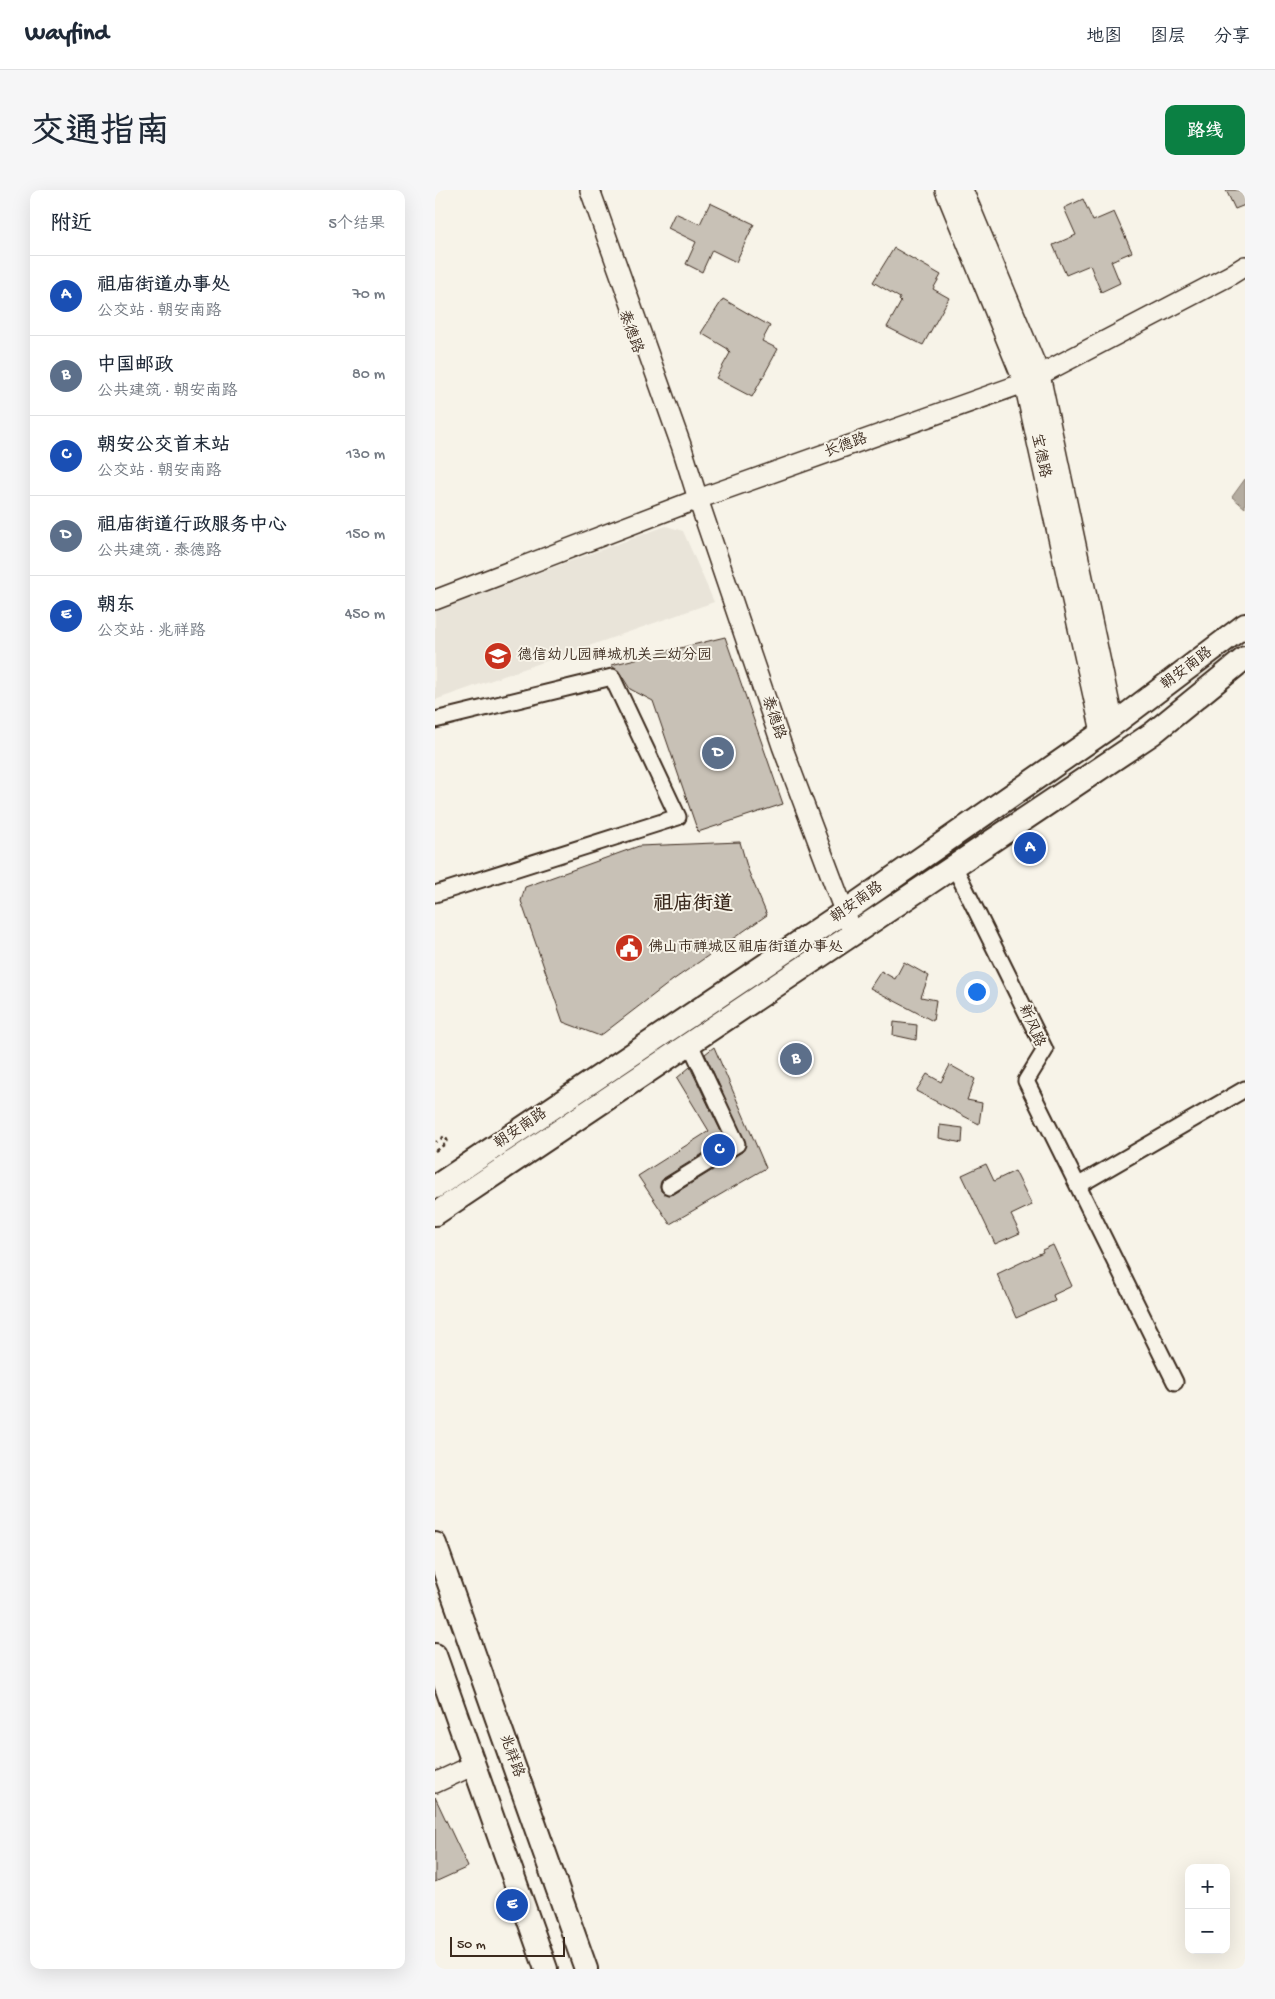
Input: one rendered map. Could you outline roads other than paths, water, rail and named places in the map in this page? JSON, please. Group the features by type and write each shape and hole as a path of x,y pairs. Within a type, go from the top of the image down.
{"main road":[{"name":"朝安南路","path":"435,1187 844,912 1107,728 1245,625"},
{"name":"朝安南路","path":"435,1214 1153,733 1245,658"},
{"name":"兆祥路","path":"435,1544 587,1969"},
{"path":"435,1655 546,1969"}],"street":[{"name":"泰德路","path":"580,190 672,452 697,499"},
{"name":"泰德路","path":"591,190 783,746 853,934"},
{"name":"宝德路","path":"945,190 1032,379"},
{"name":"宝德路","path":"963,190 1032,379 1107,728"},
{"name":"长德路","path":"435,600 697,499 1032,379 1245,266"},
{"path":"435,720 612,677 678,817 435,894"},
{"name":"新风路","path":"954,866 1045,1050 1026,1081 1175,1382"},
{"path":"669,1186 737,1144 690,1044"},
{"path":"1079,1185 1245,1089"},
{"path":"435,1783 474,1764"}],"place":[{"name":"德信幼儿园禅城机关二幼分园","path":"498,656"},
{"name":"祖庙街道行政服务中心","path":"718,753"},
{"name":"祖庙街道办事处","path":"1030,848"},
{"name":"佛山市禅城区祖庙街道办事处","path":"629,948"},
{"name":"中国邮政","path":"796,1059"},
{"name":"朝安公交首末站","path":"719,1150"},
{"name":"朝东","path":"512,1905"}],"district":[{"name":"祖庙街道","path":"693,905"}]}
